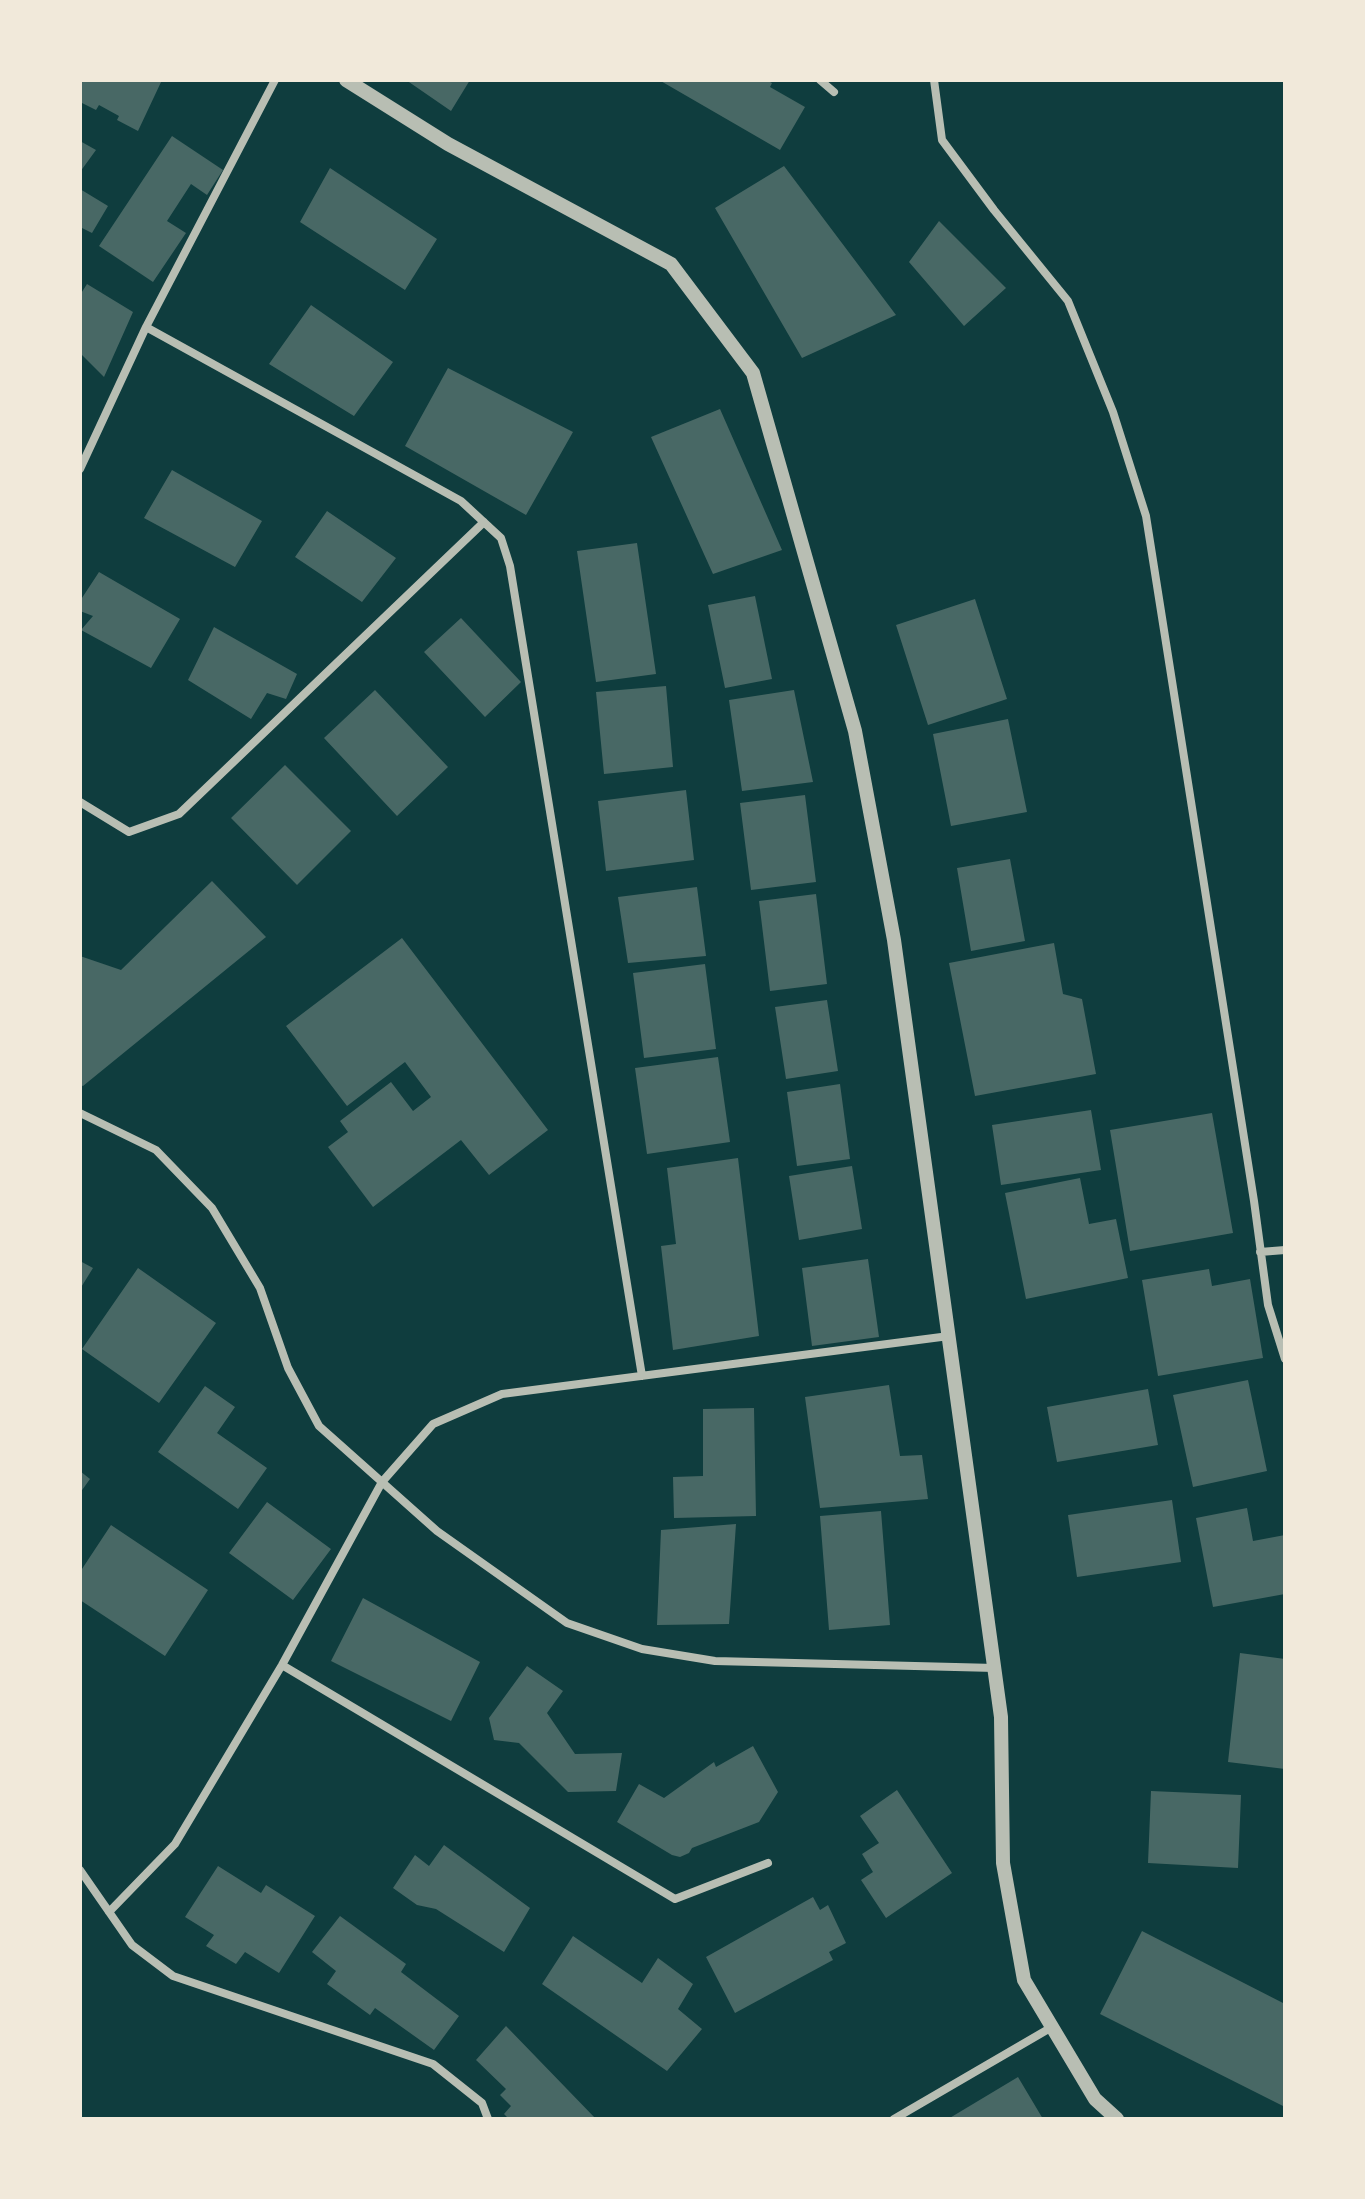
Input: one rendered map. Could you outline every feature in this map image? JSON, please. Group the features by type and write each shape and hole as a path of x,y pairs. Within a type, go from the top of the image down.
{"street":[{"path":"80,469 146,327 275,80"},
{"path":"346,80 448,144 671,264 753,373 855,731 894,940 995,1668 1001,1717 1003,1863 1024,1980 1095,2099 1117,2119"},
{"path":"820,80 834,92"},
{"path":"934,80 942,140 1068,301 1113,412 1146,516 1268,1305 1285,1359"},
{"path":"146,327 461,501 501,538 510,566 642,1376"},
{"path":"80,802 129,832 179,814 484,522"},
{"path":"80,1113 156,1150 212,1208 260,1288 288,1368 319,1426 437,1531 567,1623 642,1649 715,1661 995,1668"},
{"path":"1260,1252 1285,1250"},
{"path":"109,1912 175,1844 282,1665 382,1482 433,1424 502,1394 949,1336"},
{"path":"282,1665 675,1899 768,1863"},
{"path":"80,1870 132,1945 173,1976 433,2064 482,2103 488,2119"},
{"path":"894,2119 1052,2027"}],"building":[{"path":"83,80 162,80 138,131 117,120 119,116 99,105 96,110 80,102"},
{"path":"406,80 470,80 451,111"},
{"path":"659,80 766,80 772,83 770,87 805,107 780,150"},
{"path":"172,136 223,170 207,195 191,184 167,221 186,233 153,282 99,246"},
{"path":"80,141 96,150 80,172"},
{"path":"784,166 896,315 802,358 715,208"},
{"path":"330,168 437,239 405,290 300,222"},
{"path":"80,189 108,206 92,233 80,227"},
{"path":"939,221 1006,288 964,326 909,262"},
{"path":"87,284 133,312 104,377 80,353 80,295"},
{"path":"311,305 393,362 354,416 269,364"},
{"path":"448,368 573,432 526,515 405,446"},
{"path":"720,409 782,550 713,574 651,437"},
{"path":"172,470 262,521 235,567 144,518"},
{"path":"327,511 396,558 362,602 295,557"},
{"path":"637,543 656,674 596,682 577,551"},
{"path":"99,572 180,619 151,668 81,630 93,616 80,611 80,601"},
{"path":"755,596 772,679 725,688 708,605"},
{"path":"975,599 1007,699 928,725 896,625"},
{"path":"461,618 521,682 485,717 424,652"},
{"path":"214,627 297,674 286,699 267,693 251,719 188,680"},
{"path":"666,686 673,767 604,774 596,692"},
{"path":"375,690 448,767 397,816 324,738"},
{"path":"794,690 813,782 742,791 729,700"},
{"path":"1008,719 1027,812 951,826 933,734"},
{"path":"285,765 351,831 297,885 231,818"},
{"path":"686,790 694,860 606,871 598,801"},
{"path":"805,795 816,882 751,890 740,803"},
{"path":"1010,859 1025,941 971,951 957,868"},
{"path":"212,881 266,937 83,1086 80,1085 80,956 121,970"},
{"path":"697,887 706,956 628,963 618,897"},
{"path":"816,894 827,984 770,991 759,901"},
{"path":"402,938 548,1130 489,1175 461,1140 373,1207 328,1147 348,1132 340,1121 391,1082 413,1111 431,1097 405,1062 347,1106 286,1026"},
{"path":"1054,943 1063,994 1082,999 1096,1074 975,1096 949,963"},
{"path":"705,964 716,1049 644,1058 633,973"},
{"path":"827,1000 838,1071 786,1079 775,1007"},
{"path":"718,1057 730,1142 647,1154 635,1068"},
{"path":"840,1084 850,1159 797,1166 787,1092"},
{"path":"1091,1110 1101,1170 1001,1185 992,1125"},
{"path":"1212,1113 1233,1233 1130,1251 1110,1130"},
{"path":"738,1158 759,1336 673,1350 661,1246 676,1244 667,1168"},
{"path":"852,1166 862,1229 799,1240 789,1176"},
{"path":"1080,1178 1089,1224 1116,1219 1128,1278 1026,1299 1005,1193"},
{"path":"868,1259 879,1337 812,1346 802,1268"},
{"path":"80,1261 93,1268 80,1289"},
{"path":"138,1268 216,1323 159,1403 82,1349"},
{"path":"1209,1269 1212,1286 1250,1279 1263,1358 1158,1376 1142,1280"},
{"path":"1248,1380 1267,1471 1193,1487 1173,1395"},
{"path":"889,1385 900,1456 922,1455 928,1499 820,1508 805,1397"},
{"path":"205,1386 235,1407 217,1433 267,1468 238,1509 158,1452"},
{"path":"1148,1389 1158,1445 1057,1462 1047,1407"},
{"path":"754,1408 756,1516 674,1518 673,1477 703,1476 703,1409"},
{"path":"80,1471 90,1479 80,1493"},
{"path":"1172,1500 1181,1562 1077,1577 1068,1515"},
{"path":"267,1502 331,1549 293,1600 229,1553"},
{"path":"1247,1508 1253,1541 1285,1535 1285,1594 1213,1607 1196,1518"},
{"path":"881,1511 890,1625 829,1630 820,1516"},
{"path":"736,1524 729,1624 657,1625 661,1530"},
{"path":"111,1525 208,1590 165,1656 80,1600 80,1572"},
{"path":"363,1598 480,1662 451,1721 331,1661"},
{"path":"1240,1653 1285,1659 1285,1769 1228,1762"},
{"path":"527,1666 563,1691 547,1713 575,1754 622,1753 616,1791 568,1792 519,1743 494,1740 489,1718"},
{"path":"753,1746 778,1792 759,1822 692,1848 680,1857 617,1822 639,1784 664,1798 714,1762 716,1767"},
{"path":"897,1790 952,1873 886,1918 861,1880 873,1872 862,1854 879,1843 860,1816"},
{"path":"1151,1791 1241,1795 1238,1868 1148,1863"},
{"path":"444,1845 530,1908 504,1952 436,1909 417,1905 393,1888 415,1855 429,1866"},
{"path":"218,1866 261,1893 266,1885 315,1916 279,1973 245,1952 236,1964 206,1946 214,1935 185,1917"},
{"path":"813,1897 820,1910 828,1905 846,1943 829,1952 833,1960 735,2013 706,1957"},
{"path":"340,1916 406,1964 401,1972 459,2016 434,2050 375,2008 370,2015 327,1984 336,1971 312,1952"},
{"path":"1142,1931 1285,2004 1285,2107 1100,2014"},
{"path":"573,1936 642,1983 658,1958 693,1984 678,2009 702,2029 667,2071 542,1984"},
{"path":"506,2026 596,2119 509,2119 504,2114 511,2106 500,2095 506,2089 476,2060"},
{"path":"1018,2077 1043,2119 948,2119"}]}
